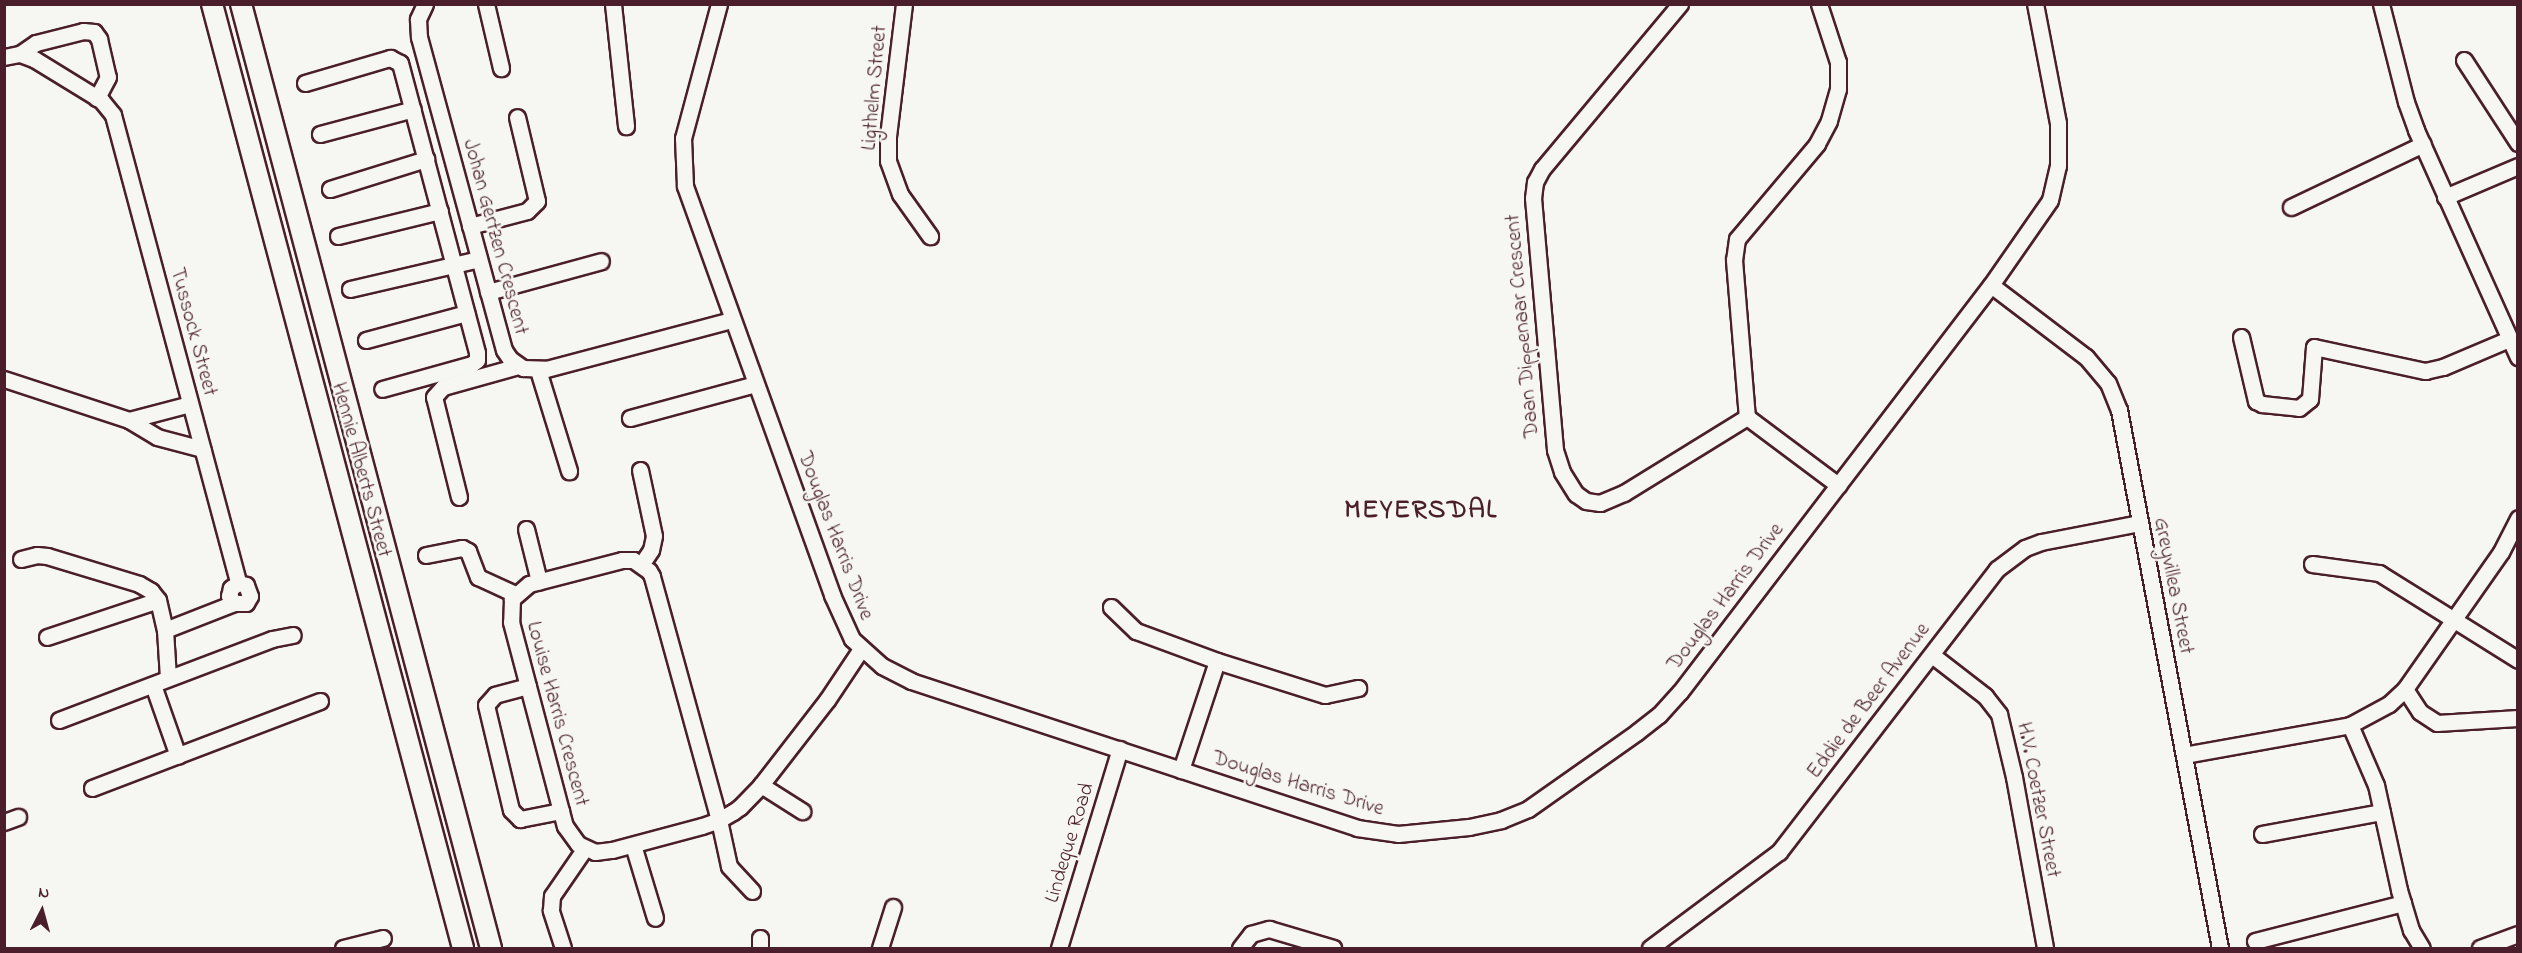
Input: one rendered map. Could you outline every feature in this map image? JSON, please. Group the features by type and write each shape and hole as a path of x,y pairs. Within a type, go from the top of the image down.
{"street":[{"name":"Hennie Alberts Street","path":"212,4 463,948"},
{"name":"Hennie Alberts Street","path":"241,4 490,948"},
{"path":"486,4 501,68"},
{"path":"613,4 626,126"},
{"name":"Douglas Harris Drive","path":"719,4 687,119 682,161 687,197 840,613 852,639 892,673 910,681 1357,828 1386,833 1424,833 1469,827 1520,813 1573,779 1659,715 1680,692 1991,285 2042,214 2054,189 2059,142 2054,98 2035,4"},
{"name":"Ligthelm Street","path":"904,4 888,137 888,161 891,175 900,194 930,236"},
{"name":"Daan Dippenaar Crescent","path":"1680,4 1542,169 1533,189 1555,450 1562,472 1576,494 1586,501 1600,503 1624,493 1747,417"},
{"path":"1819,4 1838,62 1838,89 1830,121 1816,144 1748,224 1734,248 1737,312 1747,417 1838,485"},
{"path":"2381,4 2406,102 2445,197 2517,357"},
{"name":"Johan Gertzen Crescent","path":"422,6 418,20 420,36 470,226 504,350 518,366 538,370 732,320"},
{"name":"Tussock Street","path":"12,55 36,43 83,31 94,32 99,39 108,77 97,98"},
{"name":"Tussock Street","path":"12,55 34,59 97,98 109,108 116,122 238,583 229,592 234,603 165,630"},
{"path":"305,83 394,58 400,63 478,354 475,363 382,389"},
{"path":"2464,60 2517,143"},
{"path":"320,134 413,109"},
{"path":"470,226 527,211 537,201 518,117"},
{"path":"2291,207 2423,144"},
{"path":"330,189 426,159"},
{"path":"2445,197 2517,166"},
{"path":"338,236 440,211"},
{"path":"350,289 453,263 479,259"},
{"path":"488,292 601,261"},
{"name":"Greyvillea Street","path":"1991,285 2086,357 2108,383 2119,410 2220,948"},
{"path":"366,340 466,313"},
{"path":"2241,337 2254,398 2266,405 2299,408 2306,405 2311,394 2314,347 2425,371 2443,367 2509,339"},
{"path":"459,497 434,397 443,387 518,366"},
{"path":"538,370 569,471"},
{"path":"4,379 129,420 157,437 202,449"},
{"path":"630,418 755,384"},
{"path":"129,420 190,404"},
{"path":"640,470 654,536 651,550 641,565"},
{"path":"2184,755 2350,725 2389,704 2405,689 2452,618 2501,552 2517,518"},
{"name":"Eddie de Beer Avenue","path":"1650,948 1779,852 1990,577 2013,555 2041,542 2140,523"},
{"path":"526,529 539,581"},
{"path":"426,555 462,548 468,551 478,577 515,594 521,588 539,581 622,560 641,565 652,576 729,866 752,891"},
{"path":"21,560 37,555 47,556 139,584 158,600 165,630 168,678"},
{"path":"2312,564 2379,573 2517,660"},
{"name":"Louise Harris Crescent","path":"515,594 510,605 510,616 561,811 570,835 585,848"},
{"path":"47,637 158,600"},
{"path":"1112,607 1136,631 1217,661 1325,695 1358,688"},
{"path":"59,720 272,639 293,635"},
{"path":"563,948 551,910 552,896 585,848 605,852 702,826 718,820 747,801 827,700 861,649"},
{"name":"H.V. Coetzer Street","path":"1932,655 1985,696 1999,714 2014,777 2044,948"},
{"path":"1181,770 1217,661"},
{"path":"153,685 178,756"},
{"path":"528,687 495,695 486,705 511,810 514,816 527,819 561,811"},
{"path":"2405,689 2420,712 2438,723 2517,718"},
{"path":"92,788 320,701"},
{"path":"2350,725 2369,766 2403,903 2411,930 2420,948"},
{"name":"Lindeque Road","path":"1059,948 1120,749"},
{"path":"761,785 802,811"},
{"path":"2262,834 2382,812"},
{"path":"633,845 655,918"},
{"path":"2255,940 2403,903"},
{"path":"880,948 893,907"},
{"path":"1240,948 1246,938 1255,931 1269,928 1333,948"},
{"path":"2480,948 2517,934"},
{"path":"343,948 383,938"}],"district":[{"name":"MEYERSDAL","path":"1421,511"}]}
